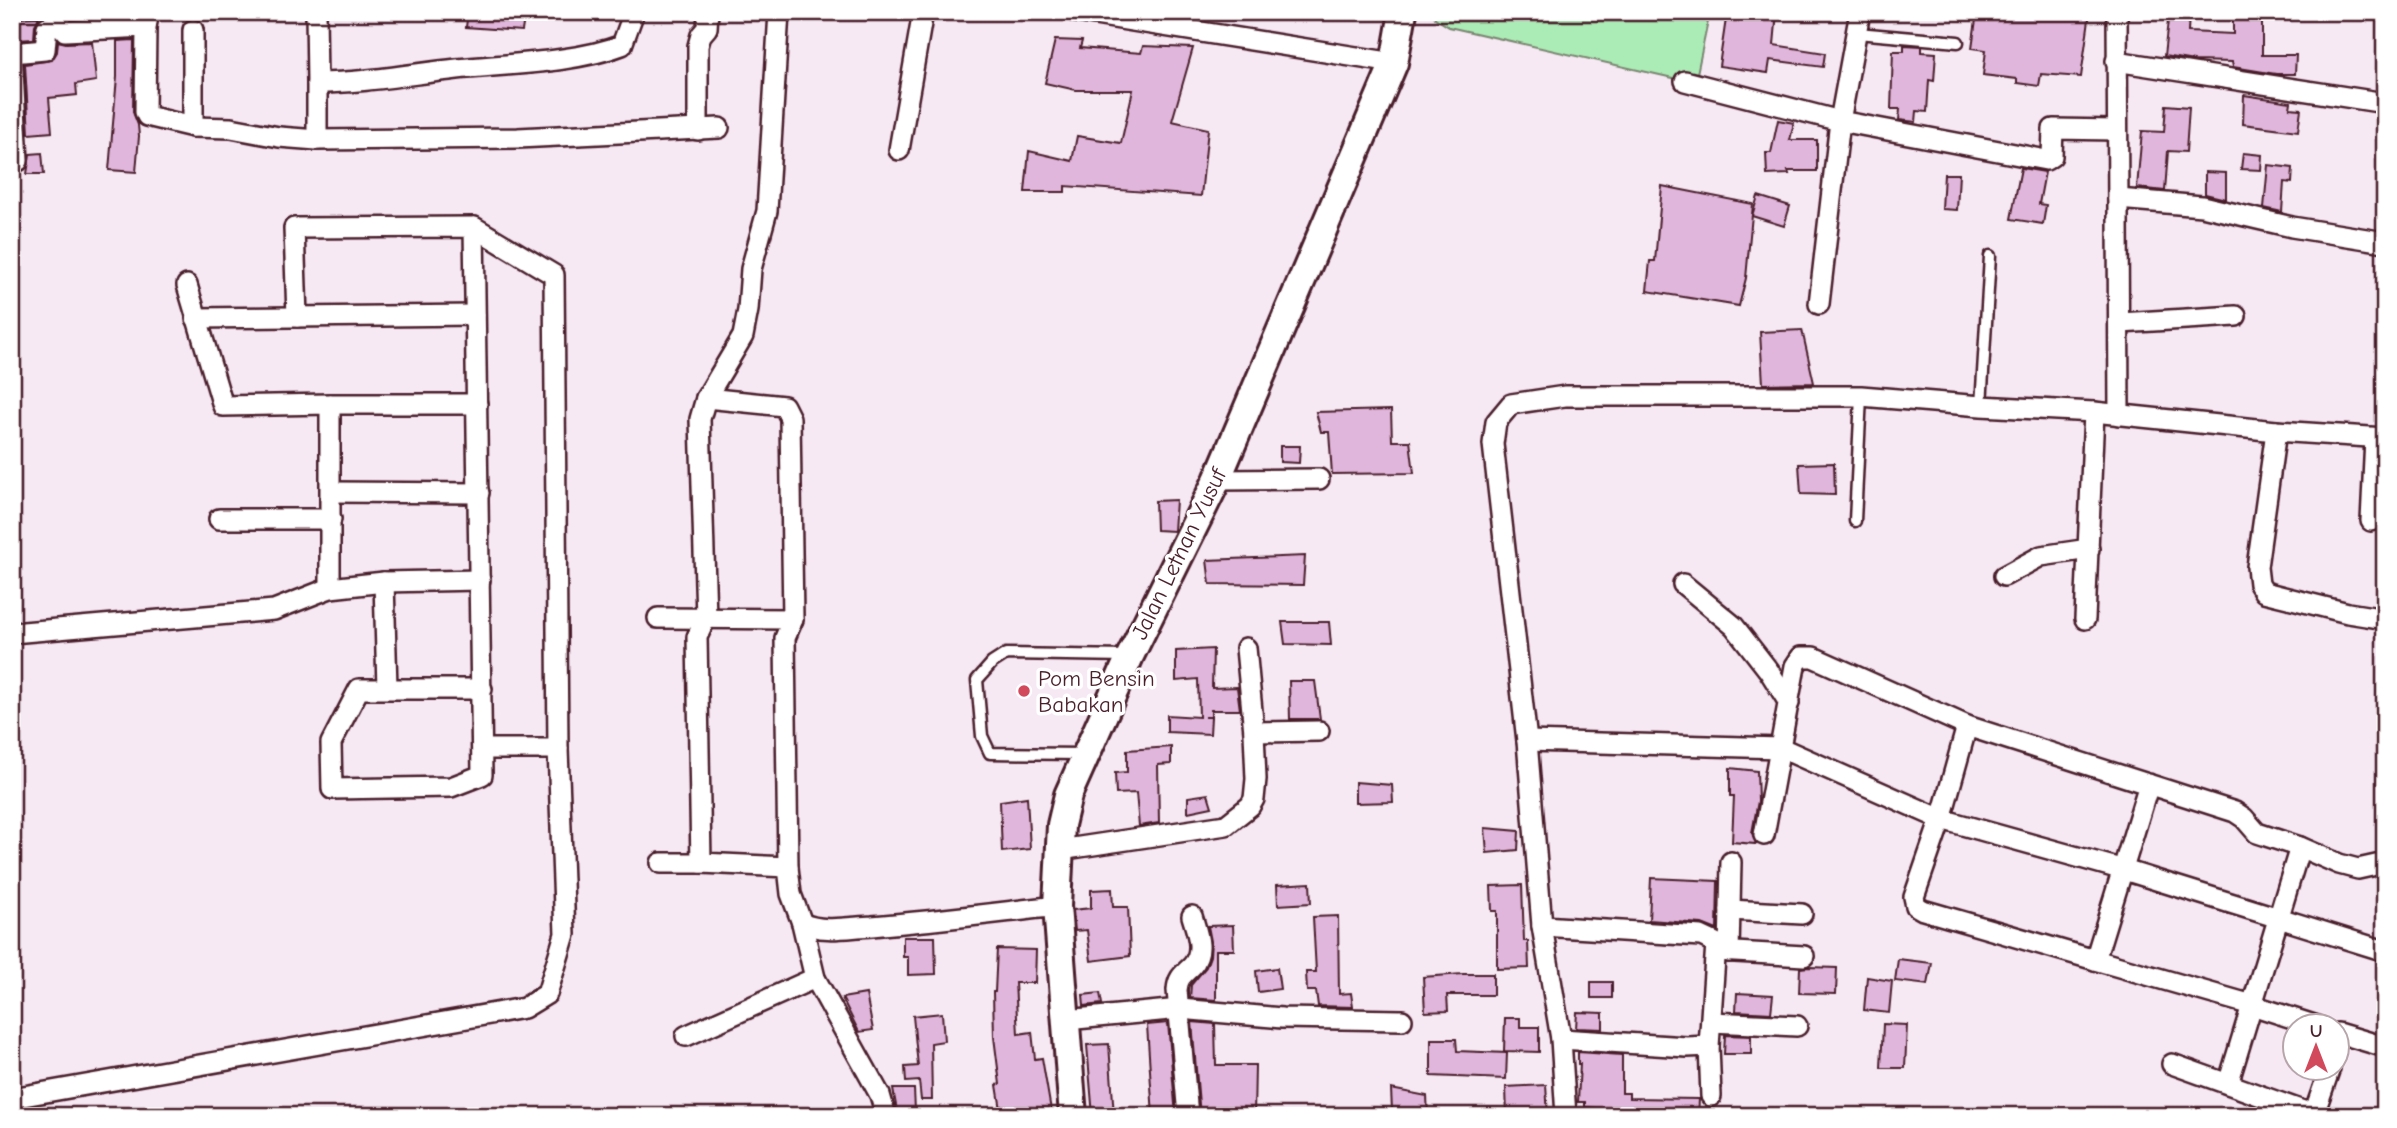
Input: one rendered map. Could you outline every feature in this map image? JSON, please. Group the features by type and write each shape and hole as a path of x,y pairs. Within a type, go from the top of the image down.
{"street":[{"path":"316,12 317,139"},
{"path":"317,83 512,64 613,49 622,45 635,12"},
{"path":"698,130 698,46 701,35 707,28 708,12"},
{"path":"701,863 697,637 706,618 699,427 706,398 743,336 751,269 767,211 779,12"},
{"path":"899,150 923,12"},
{"path":"1076,12 1394,63"},
{"name":"Jalan Letnan Yusuf","path":"1073,1116 1056,906 1061,824 1068,795 1130,656 1217,480 1394,63 1403,12"},
{"path":"1819,304 1840,121 1860,12"},
{"path":"2117,12 2119,415"},
{"path":"18,162 12,54 45,50 47,27 60,19 62,30 68,31 147,20 145,112 147,116 192,127 231,128 279,137 317,139 518,138 719,128"},
{"path":"192,30 192,127"},
{"path":"2116,61 2385,103"},
{"path":"1685,81 1840,121 2046,160 2052,156 2053,129 2116,130"},
{"path":"2118,199 2202,206 2292,228 2385,242"},
{"path":"474,227 475,315 479,493 483,749 482,775 451,787 332,789 331,743 359,689 482,689"},
{"path":"12,1098 524,1008 547,995 565,934 558,749 554,275 474,227 294,228 297,317"},
{"path":"187,285 223,406 477,404"},
{"path":"196,318 475,315"},
{"path":"2120,323 2236,316"},
{"path":"1566,1116 1561,1039 1542,926 1527,741 1493,444 1496,422 1511,404 1565,396 1861,396 2094,412 2276,431 2380,438 2371,521"},
{"path":"706,398 787,408 791,424 793,619 785,638 788,867 791,894 802,923 815,978 880,1095 886,1116"},
{"path":"321,592 331,519 330,404"},
{"path":"2085,619 2094,412"},
{"path":"2276,431 2257,567 2259,584 2264,592 2348,613 2385,619"},
{"path":"1217,480 1319,479"},
{"path":"331,492 479,493"},
{"path":"219,519 331,519"},
{"path":"2004,576 2041,555 2089,549"},
{"path":"12,633 274,610 321,592 384,582 480,580"},
{"path":"384,582 387,688"},
{"path":"1683,584 1734,626 1769,671 1788,703"},
{"path":"658,618 793,619"},
{"path":"1060,850 1227,825 1239,817 1254,799 1256,779 1246,648"},
{"path":"1764,835 1795,666 1801,657 1806,656 1967,726 2235,812 2244,818 2257,834 2300,847 2348,867 2358,869 2385,863"},
{"path":"1967,726 1941,819 1914,897 1916,906 2282,1015"},
{"path":"1254,732 1319,731"},
{"path":"1527,741 1781,748 1941,819 2124,870 2385,951"},
{"path":"483,749 558,749"},
{"path":"2095,960 2149,784"},
{"path":"2228,1084 2300,847"},
{"path":"1711,1096 1711,1022 1730,910 1731,862"},
{"path":"661,863 788,867"},
{"path":"802,923 817,929 832,929 911,923 1056,906"},
{"path":"1730,910 1802,914"},
{"path":"1188,1116 1177,990 1178,979 1197,959 1200,951 1192,916"},
{"path":"1542,926 1700,936 1716,943 1722,951 1804,956"},
{"path":"686,1036 815,978"},
{"path":"1066,1020 1180,1009 1282,1018 1402,1020"},
{"path":"1711,1022 1797,1026"},
{"path":"1561,1039 1709,1046"},
{"path":"2352,1041 2385,1047"},
{"path":"2172,1064 2306,1112 2316,1108 2325,1082"}],"lane":[{"path":"1857,33 1958,42"},
{"path":"1981,406 1990,256"},
{"path":"1855,521 1861,396"},
{"path":"1087,754 990,753 982,736 977,680 992,663 1006,654 1130,656"}],"green space":[{"path":"1433,12 1710,12 1695,83 1449,27 1435,18"}],"building":[{"path":"468,12 525,12 522,31 466,27"},
{"path":"1727,12 1777,12 1774,45 1825,53 1823,67 1770,60 1768,73 1719,66"},
{"path":"1977,12 2090,12 2081,77 2041,74 2039,86 2017,83 2017,79 1983,75 1986,50 1972,48"},
{"path":"2169,12 2189,13 2188,32 2233,34 2233,12 2262,12 2262,55 2296,55 2295,74 2276,74 2233,67 2232,62 2194,61 2164,56"},
{"path":"39,17 35,25 34,39 17,40 16,18"},
{"path":"134,40 133,112 139,136 136,172 109,170 117,77 117,41"},
{"path":"1055,40 1082,41 1080,48 1141,53 1143,46 1193,48 1172,121 1208,129 1201,196 1065,186 1065,192 1025,192 1029,151 1072,161 1077,136 1121,143 1133,90 1076,90 1045,83"},
{"path":"58,41 92,42 96,81 76,84 77,95 49,98 52,132 29,134 25,64 52,60 57,52"},
{"path":"1904,45 1922,46 1922,52 1936,53 1934,81 1929,80 1927,112 1917,111 1916,122 1899,120 1900,109 1891,109 1893,51 1904,51"},
{"path":"2244,95 2291,102 2290,108 2301,109 2298,131 2243,124"},
{"path":"2166,105 2189,107 2186,152 2168,151 2165,191 2137,188 2142,131 2164,132"},
{"path":"1778,120 1794,123 1790,140 1817,140 1817,171 1788,171 1789,174 1767,175 1766,153 1771,153"},
{"path":"42,153 44,174 27,174 30,154"},
{"path":"2243,153 2262,155 2261,170 2241,169"},
{"path":"2268,165 2293,168 2292,183 2284,182 2282,212 2264,208"},
{"path":"2021,168 2045,172 2039,204 2046,205 2043,224 2011,219"},
{"path":"2205,172 2226,173 2226,199 2205,194"},
{"path":"1944,174 1959,174 1957,210 1942,209"},
{"path":"1662,186 1753,204 1746,278 1739,306 1647,291 1650,261 1655,261"},
{"path":"1758,196 1790,206 1784,226 1752,216"},
{"path":"1802,330 1814,383 1763,384 1760,332"},
{"path":"1391,410 1392,441 1410,441 1414,473 1332,474 1329,432 1321,432 1316,412"},
{"path":"1280,446 1300,446 1299,463 1280,462"},
{"path":"1834,463 1835,495 1801,494 1799,464"},
{"path":"1176,500 1174,531 1156,530 1155,501"},
{"path":"1305,556 1303,585 1210,584 1207,560"},
{"path":"1282,622 1329,622 1331,645 1285,644"},
{"path":"1213,649 1212,688 1237,687 1240,710 1211,710 1210,734 1167,732 1167,715 1199,717 1198,679 1176,681 1176,651"},
{"path":"1289,681 1315,681 1320,719 1290,719"},
{"path":"1171,747 1171,764 1158,765 1159,823 1139,826 1136,793 1116,794 1115,773 1127,772 1127,750"},
{"path":"1730,768 1757,771 1758,801 1752,833 1756,844 1732,842 1734,796 1730,796"},
{"path":"1355,782 1392,785 1393,802 1355,803"},
{"path":"1208,794 1212,807 1188,812 1188,797"},
{"path":"1027,797 1030,849 1002,852 1000,801"},
{"path":"1485,828 1519,831 1518,850 1487,853"},
{"path":"1651,878 1718,881 1717,930 1702,924 1649,920"},
{"path":"1310,883 1311,903 1278,905 1277,885"},
{"path":"1522,885 1524,941 1528,941 1529,968 1497,969 1497,911 1492,911 1491,886"},
{"path":"1112,889 1113,907 1128,907 1130,956 1091,961 1087,930 1075,931 1073,910 1091,908 1091,890"},
{"path":"1338,916 1339,994 1351,993 1353,1007 1318,1006 1316,991 1307,991 1306,972 1316,972 1313,917"},
{"path":"1233,925 1234,950 1216,950 1216,1000 1190,998 1191,985 1206,967 1210,956 1208,926"},
{"path":"903,937 935,937 936,974 908,975 908,957 903,957"},
{"path":"997,949 1036,950 1035,983 1015,983 1018,1034 1032,1032 1035,1059 1042,1058 1052,1116 1002,1116 994,1037 993,992"},
{"path":"1898,959 1932,963 1928,985 1895,981"},
{"path":"1277,968 1280,989 1258,992 1256,971"},
{"path":"1800,968 1837,968 1836,994 1799,993"},
{"path":"1493,974 1493,995 1447,995 1448,1011 1425,1012 1423,977"},
{"path":"1867,977 1892,981 1889,1013 1864,1010"},
{"path":"1591,982 1612,982 1612,998 1591,998"},
{"path":"1100,993 1102,1004 1084,1006 1083,995"},
{"path":"1737,993 1773,995 1771,1013 1736,1011"},
{"path":"866,994 873,1030 859,1032 842,998"},
{"path":"1577,1012 1603,1013 1603,1029 1576,1028"},
{"path":"942,1013 944,1041 931,1043 932,1100 921,1100 919,1081 906,1082 905,1067 918,1066 913,1016"},
{"path":"1505,1018 1520,1018 1520,1027 1539,1027 1539,1052 1504,1051"},
{"path":"1192,1022 1215,1024 1216,1065 1255,1065 1254,1116 1200,1116"},
{"path":"1168,1023 1176,1116 1153,1116 1147,1025"},
{"path":"1883,1024 1907,1025 1905,1068 1881,1068"},
{"path":"1725,1035 1751,1036 1751,1054 1724,1054"},
{"path":"1431,1039 1456,1039 1457,1051 1507,1053 1506,1079 1431,1076"},
{"path":"1109,1044 1114,1116 1093,1116 1087,1045"},
{"path":"1578,1052 1622,1055 1622,1093 1629,1093 1629,1098 1699,1099 1698,1116 1651,1116 1651,1113 1585,1107 1585,1102 1578,1102"},
{"path":"1546,1085 1548,1116 1507,1116 1506,1087"},
{"path":"893,1089 914,1089 915,1111 897,1111"},
{"path":"1391,1089 1427,1096 1428,1116 1398,1116 1397,1110 1392,1110"}],"place":[{"name":"Pom Bensin Babakan","path":"1024,691"}]}
